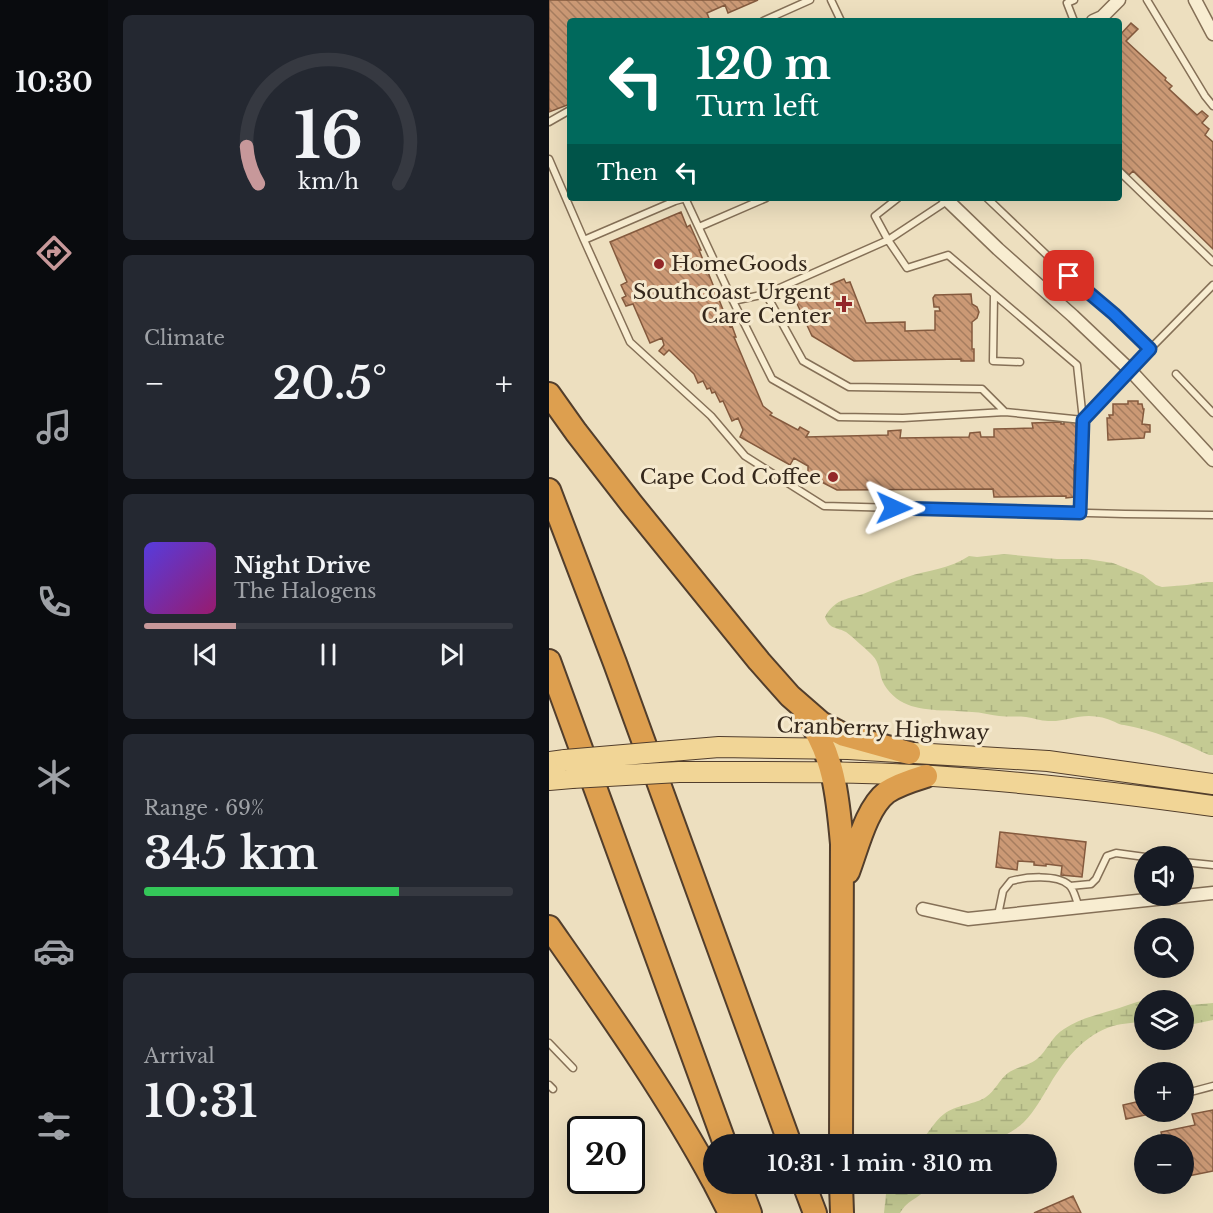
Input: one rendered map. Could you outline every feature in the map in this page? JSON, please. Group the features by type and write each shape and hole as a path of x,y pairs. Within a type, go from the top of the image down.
{"highway":[{"path":"549,394 631,503 811,723 825,749 838,798 842,844 841,1134"},
{"path":"549,490 615,663 786,1134"},
{"path":"549,661 721,1134"},
{"path":"790,696 821,723 844,735 909,753"},
{"path":"842,891 862,832 880,799 900,785 926,776"},
{"path":"549,927 682,1124 703,1163"},
{"path":"720,1194 730,1213"},
{"path":"743,1194 750,1213"},
{"path":"808,1194 815,1213"},
{"path":"841,1194 841,1213"}],"main road":[{"name":"Cranberry Highway","path":"549,780 562,767 671,751 719,747 825,749 1048,761 1213,784"},
{"name":"Cranberry Highway","path":"562,767 679,772 926,776 1038,784 1213,806"}],"street":[{"path":"1100,18 1119,0"},
{"path":"1195,0 1213,34"},
{"path":"949,201 997,249 1073,316 1129,370 1213,460"},
{"path":"923,909 968,919 1213,893"}],"lane":[{"path":"770,18 810,0"},
{"path":"831,0 840,18"},
{"path":"1073,18 1067,3 1074,0"},
{"path":"1147,0 1213,106"},
{"path":"549,122 567,112"},
{"path":"549,159 567,201"},
{"path":"1122,174 1213,262"},
{"path":"567,201 630,342 711,416 745,456 824,506 1213,514"},
{"path":"584,240 675,201"},
{"path":"687,201 772,379 839,417 903,418 1005,412 1083,420"},
{"path":"699,227 759,201"},
{"path":"895,201 875,216 907,268 948,255 1077,365 1083,420 1080,513"},
{"path":"733,301 766,294 888,240 944,201"},
{"path":"990,201 1150,349"},
{"path":"1083,420 1213,285"},
{"path":"766,294 803,361 849,387 982,389 1005,412"},
{"path":"994,295 993,361 1020,362"},
{"path":"1176,374 1213,413"},
{"path":"998,916 1003,891 1011,881 1026,877 1059,880 1070,886 1091,884 1096,879 1107,856 1116,854 1134,856"},
{"path":"1194,863 1213,866"},
{"path":"1070,886 1079,907"},
{"path":"549,1043 573,1068"},
{"path":"1194,1091 1213,1086"}],"green space":[{"path":"1004,554 1057,559 1087,559 1113,563 1143,575 1162,587 1213,582 1213,755 1156,733 1099,717 1084,716 1045,721 1026,717 911,706 887,689 873,656 846,632 831,626 825,617 841,601 901,579 947,567 969,556"},
{"path":"1134,1003 1134,1022 1103,1030 1076,1049 1028,1118 1012,1131 1007,1134 926,1134 944,1114 986,1097 1008,1073 1037,1059 1064,1029 1087,1018"},
{"path":"1213,1003 1213,1020 1194,1024 1194,1005"},
{"path":"886,1194 920,1194 909,1202 900,1213 884,1213"}],"building":[{"path":"549,0 758,0 728,13 725,5 707,13 709,18 567,18 567,105 549,112"},
{"path":"1131,23 1138,29 1126,41 1166,78 1165,80 1172,86 1169,89 1197,115 1202,111 1208,116 1202,123 1209,129 1205,135 1213,142 1213,249 1133,171 1129,175 1122,169 1122,33"},
{"path":"681,212 687,227 690,225 701,250 699,250 730,327 732,326 736,337 734,337 763,406 772,413 770,415 798,430 800,427 809,432 806,437 888,435 888,431 901,430 900,438 969,437 970,433 980,432 981,437 994,437 994,429 1033,428 1032,423 1061,422 1064,424 1064,421 1076,421 1077,465 1074,465 1074,497 994,497 993,489 837,490 808,475 808,466 794,458 790,465 740,437 743,430 738,418 732,421 723,401 720,402 710,388 707,389 703,381 698,383 694,374 669,350 664,355 659,351 664,345 662,338 650,343 633,304 626,306 622,298 626,296 621,285 627,282 610,242"},
{"path":"844,279 846,283 850,282 866,323 905,322 905,331 935,330 935,311 940,311 939,307 934,307 935,295 971,294 972,304 979,312 977,318 972,322 974,361 961,361 961,359 854,361 812,336 793,295 805,290 807,294"},
{"path":"1128,401 1138,401 1138,404 1142,404 1144,409 1142,424 1150,425 1150,432 1145,432 1144,438 1108,440 1107,418 1113,415 1113,404 1128,404"},
{"path":"1000,832 1086,842 1082,877 1061,875 1062,866 1034,865 1034,862 1018,861 1017,870 996,867"},
{"path":"1134,1102 1134,1117 1126,1119 1123,1105"},
{"path":"1213,1110 1213,1171 1194,1175 1194,1134 1162,1134 1161,1132 1195,1125 1194,1114"},
{"path":"1073,1196 1081,1213 1034,1213"}],"place":[{"name":"HomeGoods","path":"659,264"},
{"name":"Southcoast Urgent Care Center","path":"844,304"},
{"name":"Cape Cod Coffee","path":"833,477"}],"route":[{"path":"894,508 1080,513 1083,420 1150,349 1133,331 1069,276"}]}
